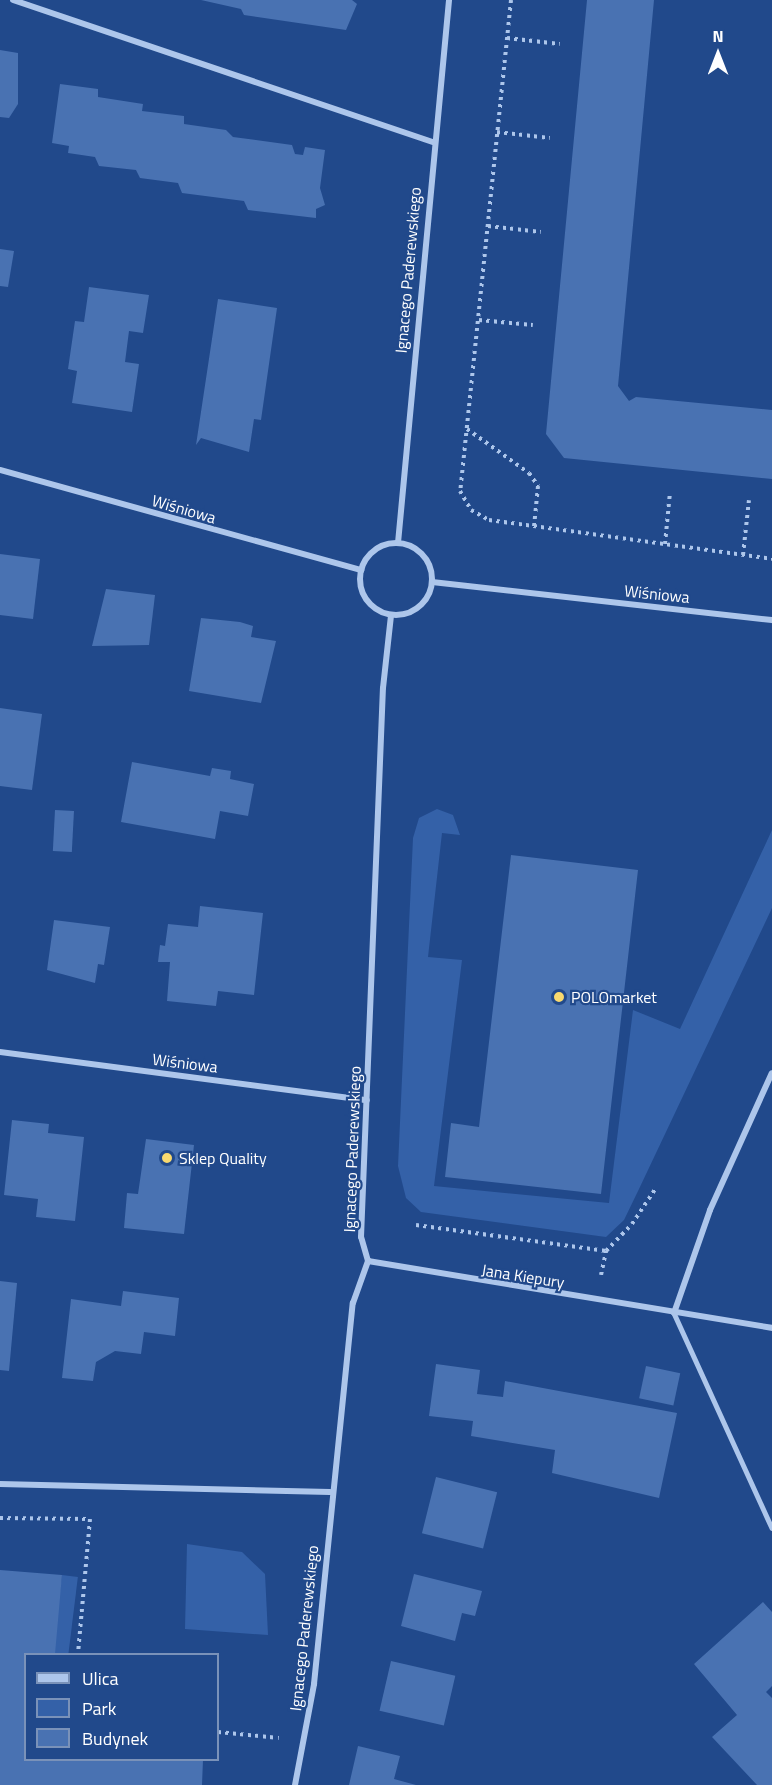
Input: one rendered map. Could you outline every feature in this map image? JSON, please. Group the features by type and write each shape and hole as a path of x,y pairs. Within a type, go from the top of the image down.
{"street":[{"path":"13,0 433,142"},
{"name":"Ignacego Paderewskiego","path":"398,543 433,142 449,0"},
{"name":"Wiśniowa","path":"0,470 361,570"},
{"path":"398,543 426,560 432,582 419,607 391,615 370,604 361,570 375,550 398,543"},
{"name":"Wiśniowa","path":"432,582 772,620"},
{"name":"Ignacego Paderewskiego","path":"295,1785 314,1684 330,1492 353,1303 368,1261 361,1237 383,687 391,615"},
{"name":"Wiśniowa","path":"0,1052 367,1100"},
{"path":"674,1313 710,1209 772,1073"},
{"name":"Jana Kiepury","path":"368,1261 772,1328"},
{"path":"0,1484 330,1492"}],"lane":[{"path":"674,1313 772,1528"}],"path":[{"path":"511,0 460,491 471,510 489,520 772,559"},
{"path":"507,38 560,44"},
{"path":"497,132 550,138"},
{"path":"488,226 541,232"},
{"path":"479,320 533,325"},
{"path":"467,429 534,480 538,486 534,526"},
{"path":"665,544 670,492"},
{"path":"743,555 748,500"},
{"path":"600,1282 606,1251 632,1224 656,1188"},
{"path":"416,1225 606,1251"},
{"path":"0,1518 90,1519 78,1653"},
{"path":"219,1732 283,1738"}],"green space":[{"path":"437,809 453,815 460,835 442,833 428,957 462,960 434,1186 609,1203 633,1010 680,1029 772,830 772,908 624,1220 606,1237 421,1212 406,1198 398,1166 413,838 419,818"},
{"path":"187,1544 242,1552 265,1574 268,1635 185,1629"},
{"path":"62,1575 78,1577 69,1653 52,1653"}],"building":[{"path":"201,0 352,0 357,4 346,30 244,15 241,9"},
{"path":"587,0 654,0 618,386 629,401 636,397 772,410 772,479 564,458 546,434"},
{"path":"0,50 18,53 18,104 9,118 0,117"},
{"path":"60,84 98,89 98,97 143,104 142,111 184,116 184,124 226,130 233,137 292,145 295,154 303,155 305,147 325,150 320,188 325,205 316,209 316,218 248,210 244,201 182,193 178,183 140,178 136,170 99,166 95,157 68,153 69,146 52,143"},
{"path":"0,249 14,251 8,287 0,286"},
{"path":"89,287 149,295 143,333 129,331 125,362 139,364 132,412 72,403 77,371 68,369 75,321 84,322"},
{"path":"218,299 277,308 261,420 254,419 249,452 201,438 196,445"},
{"path":"0,554 40,559 33,619 0,615"},
{"path":"106,589 155,595 149,645 92,646"},
{"path":"201,618 240,622 253,626 251,637 276,641 261,703 189,691"},
{"path":"0,708 42,714 32,790 0,786"},
{"path":"132,762 210,776 212,768 231,771 230,779 254,784 248,816 220,811 215,839 121,822"},
{"path":"55,810 74,811 72,852 53,851"},
{"name":"POLOmarket","path":"511,855 638,870 601,1194 445,1177 451,1123 479,1127"},
{"path":"200,906 263,913 254,995 218,991 216,1006 167,1001 170,962 158,962 160,945 165,946 168,924 198,927"},
{"path":"54,920 110,927 104,965 98,964 95,983 47,970"},
{"path":"12,1120 49,1124 48,1133 84,1137 75,1221 36,1217 38,1199 4,1195"},
{"path":"146,1139 194,1145 184,1234 124,1228 127,1193 138,1194"},
{"path":"0,1281 17,1283 9,1371 0,1370"},
{"path":"123,1291 179,1298 175,1336 144,1332 141,1354 115,1351 96,1362 93,1381 62,1378 71,1299 121,1306"},
{"path":"436,1364 480,1370 477,1394 503,1397 505,1381 677,1413 659,1498 552,1473 555,1450 471,1436 473,1421 429,1416"},
{"path":"646,1366 680,1373 673,1406 639,1398"},
{"path":"436,1477 497,1492 483,1549 422,1533"},
{"path":"0,1570 62,1575 55,1653 24,1653 24,1761 203,1761 202,1785 0,1785"},
{"path":"414,1574 482,1591 475,1616 462,1613 455,1641 401,1626"},
{"path":"763,1602 772,1612 772,1686 766,1692 772,1698 772,1785 757,1785 712,1737 737,1715 694,1664"},
{"path":"391,1661 455,1676 444,1726 380,1711"},
{"path":"358,1746 400,1756 394,1779 416,1785 349,1785"}],"place":[{"name":"POLOmarket","path":"559,997"},
{"name":"Sklep Quality","path":"167,1158"}]}
